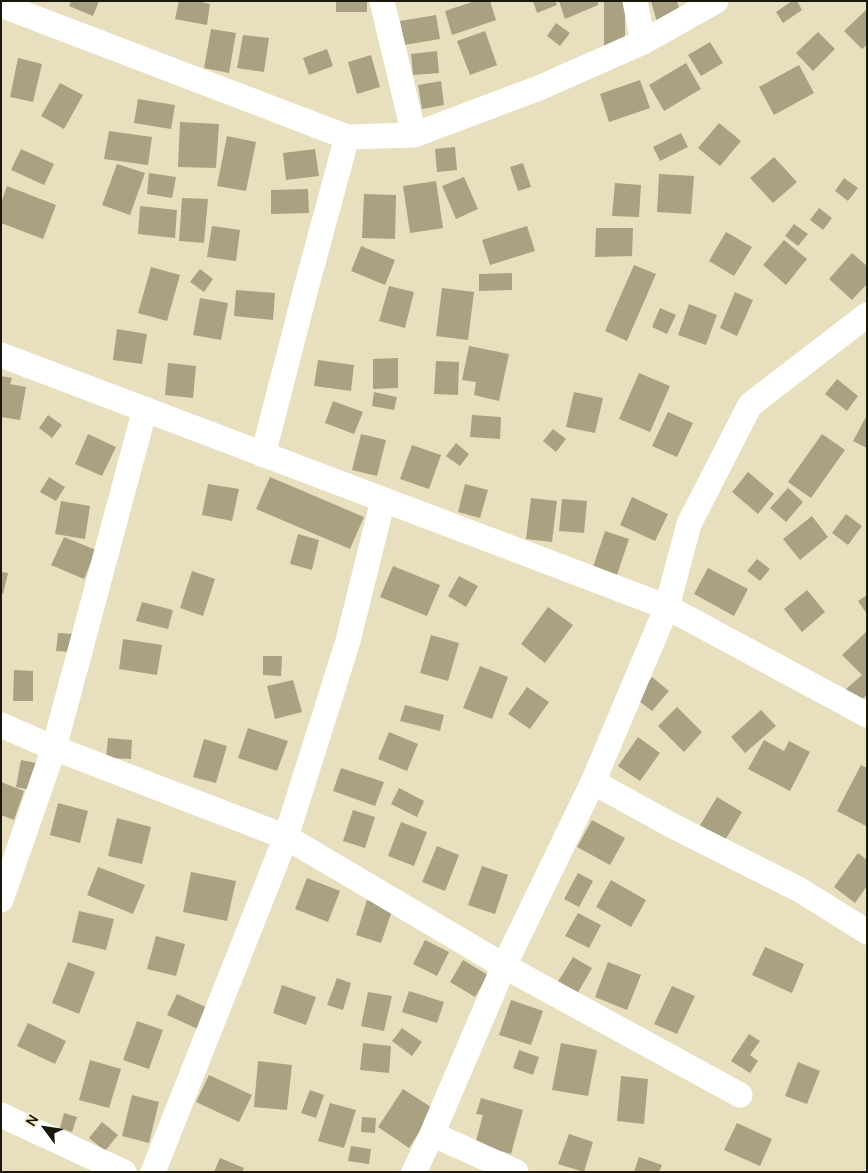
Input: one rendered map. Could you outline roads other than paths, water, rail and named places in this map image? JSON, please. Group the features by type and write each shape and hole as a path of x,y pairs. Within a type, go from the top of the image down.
{"street":[{"path":"382,1 414,134"},
{"path":"635,1 643,42"},
{"path":"1,5 347,137 414,134 540,88 643,42 716,1"},
{"path":"263,455 347,137"},
{"path":"414,1172 504,966 593,782 667,607 689,524 750,406 867,314"},
{"path":"1,355 667,607 867,715"},
{"path":"1,900 54,748 144,410"},
{"path":"153,1172 286,837 348,641 383,500"},
{"path":"1,725 54,748 286,837 504,966 740,1095"},
{"path":"593,782 673,826 800,890 867,932"},
{"path":"1,1115 124,1172"},
{"path":"432,1134 516,1172"}]}
